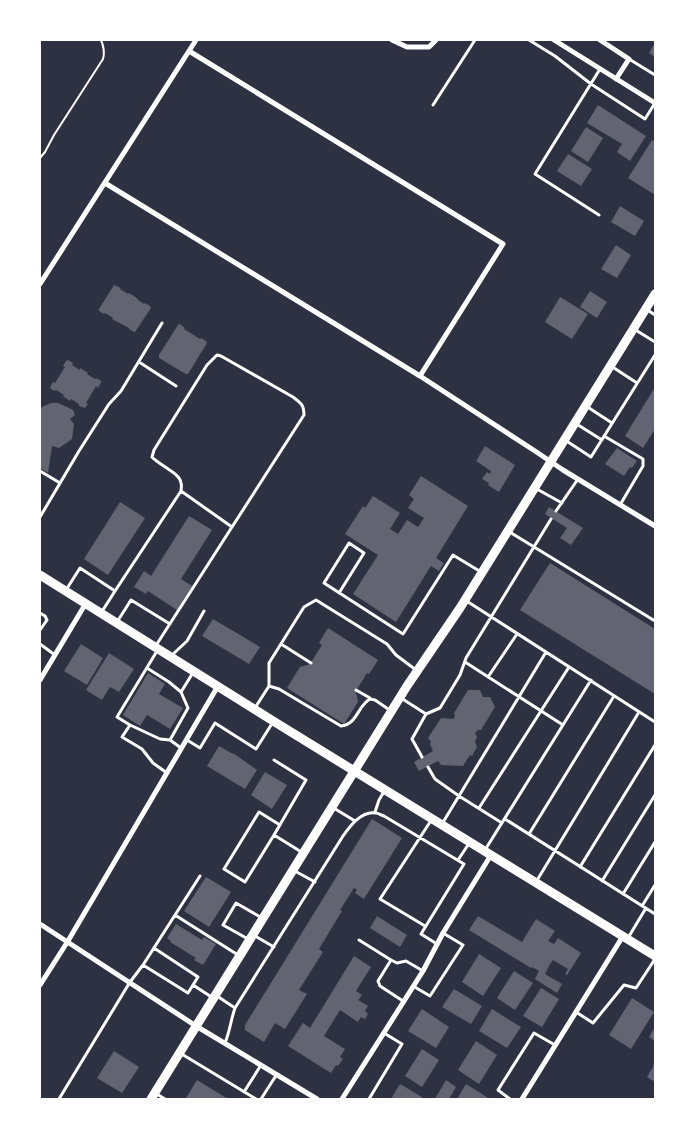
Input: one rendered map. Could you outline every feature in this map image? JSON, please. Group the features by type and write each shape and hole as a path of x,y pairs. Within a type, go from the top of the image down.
{"main road":[{"path":"153,1096 400,698 482,572 655,294"},
{"path":"40,575 625,937 655,958"}],"street":[{"path":"40,284 196,40"},
{"path":"392,40 407,47 429,47 436,40"},
{"path":"554,40 655,103"},
{"path":"600,40 629,59 616,80"},
{"path":"189,51 503,244 420,376"},
{"path":"105,183 420,376 551,462 655,526"},
{"path":"40,680 86,603"},
{"path":"40,985 68,941 218,686"},
{"path":"342,1099 423,971 488,853"},
{"path":"40,924 196,1026 318,1099"},
{"path":"522,1099 625,937"}],"lane":[{"path":"433,105 476,40"},
{"path":"529,40 555,56 590,84 645,119 655,103"},
{"path":"629,59 655,75"},
{"path":"599,215 535,174 600,69"},
{"path":"646,309 655,315"},
{"path":"40,517 109,404 121,390 162,323"},
{"path":"634,328 655,342"},
{"path":"564,440 591,457 655,354"},
{"path":"101,613 180,492 182,484 179,477 152,457 154,450 207,365 217,355 221,356 302,403 304,415 170,624 147,668 117,717 160,739 170,740 182,748"},
{"path":"139,362 176,386"},
{"path":"610,366 637,383"},
{"path":"585,406 612,423"},
{"path":"575,423 643,459 643,466 620,505"},
{"path":"40,471 60,483"},
{"path":"556,511 578,479"},
{"path":"535,487 562,503"},
{"path":"180,492 232,527"},
{"path":"422,757 412,738 426,714 440,708 460,675 466,658 551,519"},
{"path":"508,530 655,621"},
{"path":"339,593 364,553 349,543 324,584 403,634 453,555 482,572"},
{"path":"65,591 80,568 115,591"},
{"path":"117,623 131,600 170,624"},
{"path":"255,709 269,686 269,663 304,607 316,600 387,644 396,655 418,671"},
{"path":"464,600 655,722"},
{"path":"171,656 187,641 204,611"},
{"path":"40,613 47,620 40,630"},
{"path":"488,677 517,634"},
{"path":"40,644 55,655"},
{"path":"281,644 311,663"},
{"path":"442,824 546,652"},
{"path":"465,662 563,725"},
{"path":"479,808 569,667"},
{"path":"147,668 181,692 188,708 170,740"},
{"path":"181,692 194,671"},
{"path":"488,853 504,819 591,680"},
{"path":"269,686 279,689 341,726 346,726 350,723 366,701 370,699"},
{"path":"356,690 392,711"},
{"path":"294,698 297,694"},
{"path":"529,834 614,696"},
{"path":"400,698 426,714"},
{"path":"307,706 309,702"},
{"path":"317,712 320,708"},
{"path":"536,882 639,712"},
{"path":"329,720 331,716"},
{"path":"187,739 200,748 215,723 256,748 274,721"},
{"path":"130,725 122,737 142,749 153,763 167,772"},
{"path":"580,867 655,746"},
{"path":"274,760 306,780 274,835 245,882 224,869 259,812 280,824"},
{"path":"428,767 435,778 459,796 502,823"},
{"path":"375,812 386,790"},
{"path":"602,880 655,794"},
{"path":"332,808 355,821"},
{"path":"225,1043 235,1008 349,828 355,821 369,813 375,812 384,816 464,864 421,934 437,944"},
{"path":"425,926 380,899 432,819"},
{"path":"504,819 655,914"},
{"path":"274,835 304,853"},
{"path":"458,860 470,842"},
{"path":"623,894 655,842"},
{"path":"293,870 314,882"},
{"path":"59,1099 130,982 200,876"},
{"path":"642,906 655,885"},
{"path":"262,919 236,903 223,925 274,947"},
{"path":"625,937 646,908"},
{"path":"175,916 239,956"},
{"path":"413,986 430,996 463,945 443,933"},
{"path":"359,940 397,963 406,961 423,971"},
{"path":"143,965 188,993 198,977 154,948"},
{"path":"576,1012 594,1023 624,985 636,988 655,958"},
{"path":"391,960 378,981 380,986 404,1002"},
{"path":"193,985 235,1008"},
{"path":"369,1099 402,1044 384,1033"},
{"path":"510,1099 498,1090 534,1033 555,1045"},
{"path":"180,1052 256,1099"},
{"path":"244,1092 261,1065"},
{"path":"261,1099 277,1074"},
{"path":"153,1096 165,1099"}],"path":[{"path":"40,158 103,59 104,48 101,40"}],"building":[{"path":"655,43 655,57 649,53"},
{"path":"598,105 646,136 630,161 617,152 622,144 587,123"},
{"path":"586,127 603,138 588,162 571,151"},
{"path":"652,140 655,142 655,195 628,178"},
{"path":"568,154 592,169 581,186 557,171"},
{"path":"620,206 644,221 635,236 611,222"},
{"path":"616,245 631,255 617,278 601,269"},
{"path":"114,285 151,308 135,332 99,311"},
{"path":"590,291 607,302 597,318 580,307"},
{"path":"560,297 588,314 572,339 545,322"},
{"path":"180,324 184,329 207,343 188,374 159,358 159,355"},
{"path":"68,360 73,363 72,365 101,381 98,388 96,386 85,408 79,406 79,404 71,399 70,401 50,387 53,382 55,383"},
{"path":"655,387 655,429 643,448 625,436"},
{"path":"51,403 58,403 73,410 75,415 70,419 74,424 72,439 59,448 52,446 48,473 40,468 40,408"},
{"path":"485,446 515,465 499,492 482,479 487,472 490,474 491,471 476,461"},
{"path":"617,448 637,461 624,476 605,464"},
{"path":"421,476 468,506 436,558 444,563 439,571 431,566 396,622 353,594 378,555 345,534 363,506 365,508 373,496 400,513 390,529 398,534 407,520 418,527 424,518 408,508 414,499 409,495"},
{"path":"120,502 145,518 108,575 84,559"},
{"path":"549,507 583,528 571,545 560,538 567,528 545,514"},
{"path":"189,516 212,530 181,579 192,586 177,610 148,591 146,594 134,587 144,571 151,576"},
{"path":"550,563 655,629 655,694 520,610"},
{"path":"213,619 260,647 249,664 202,636"},
{"path":"328,628 378,660 356,691 358,702 344,724 287,688 300,667 310,664 322,645 319,643"},
{"path":"81,644 103,658 87,685 64,671"},
{"path":"109,653 134,669 119,692 110,687 102,700 86,690"},
{"path":"148,673 165,684 159,694 183,708 170,729 147,715 140,726 123,715"},
{"path":"468,690 480,690 483,697 490,697 495,707 481,730 475,733 477,747 472,756 470,755 463,766 441,765 438,761 419,771 414,762 433,751 428,738 441,718 453,719 454,713"},
{"path":"219,746 233,753 257,770 245,789 207,766"},
{"path":"265,772 287,785 272,809 251,795"},
{"path":"372,819 402,838 364,899 355,893 357,890 354,888 319,949 323,952 299,990 307,994 285,1029 275,1023 264,1042 245,1030 245,1025"},
{"path":"206,877 231,892 209,927 184,911"},
{"path":"377,916 407,935 400,947 370,928"},
{"path":"478,916 522,942 536,919 555,931 548,941 554,944 558,938 581,953 567,975 565,974 568,969 553,960 550,964 545,974 562,984 557,993 535,979 539,971 469,930"},
{"path":"176,924 202,940 204,937 216,944 203,965 167,938"},
{"path":"479,954 501,968 483,996 462,982"},
{"path":"354,956 371,967 356,991 362,995 358,1000 368,1006 365,1011 368,1014 365,1019 361,1017 358,1022 340,1010 324,1036 345,1049 340,1057 343,1059 331,1073 288,1046 303,1023 310,1028"},
{"path":"514,971 533,983 515,1010 497,998"},
{"path":"541,988 559,999 542,1027 523,1016"},
{"path":"454,989 482,1006 471,1024 442,1007"},
{"path":"632,998 654,1012 631,1049 609,1035"},
{"path":"422,1009 449,1027 436,1048 408,1031"},
{"path":"492,1009 521,1027 507,1048 479,1031"},
{"path":"655,1027 655,1041 649,1037"},
{"path":"476,1041 497,1055 479,1084 458,1070"},
{"path":"422,1049 439,1060 422,1087 405,1076"},
{"path":"114,1051 139,1067 122,1093 97,1078"},
{"path":"655,1061 655,1082 647,1077"},
{"path":"197,1080 228,1099 186,1098"},
{"path":"446,1080 456,1087 449,1099 435,1099"},
{"path":"400,1084 422,1097 421,1099 391,1099"},
{"path":"466,1084 490,1099 457,1099"}]}
